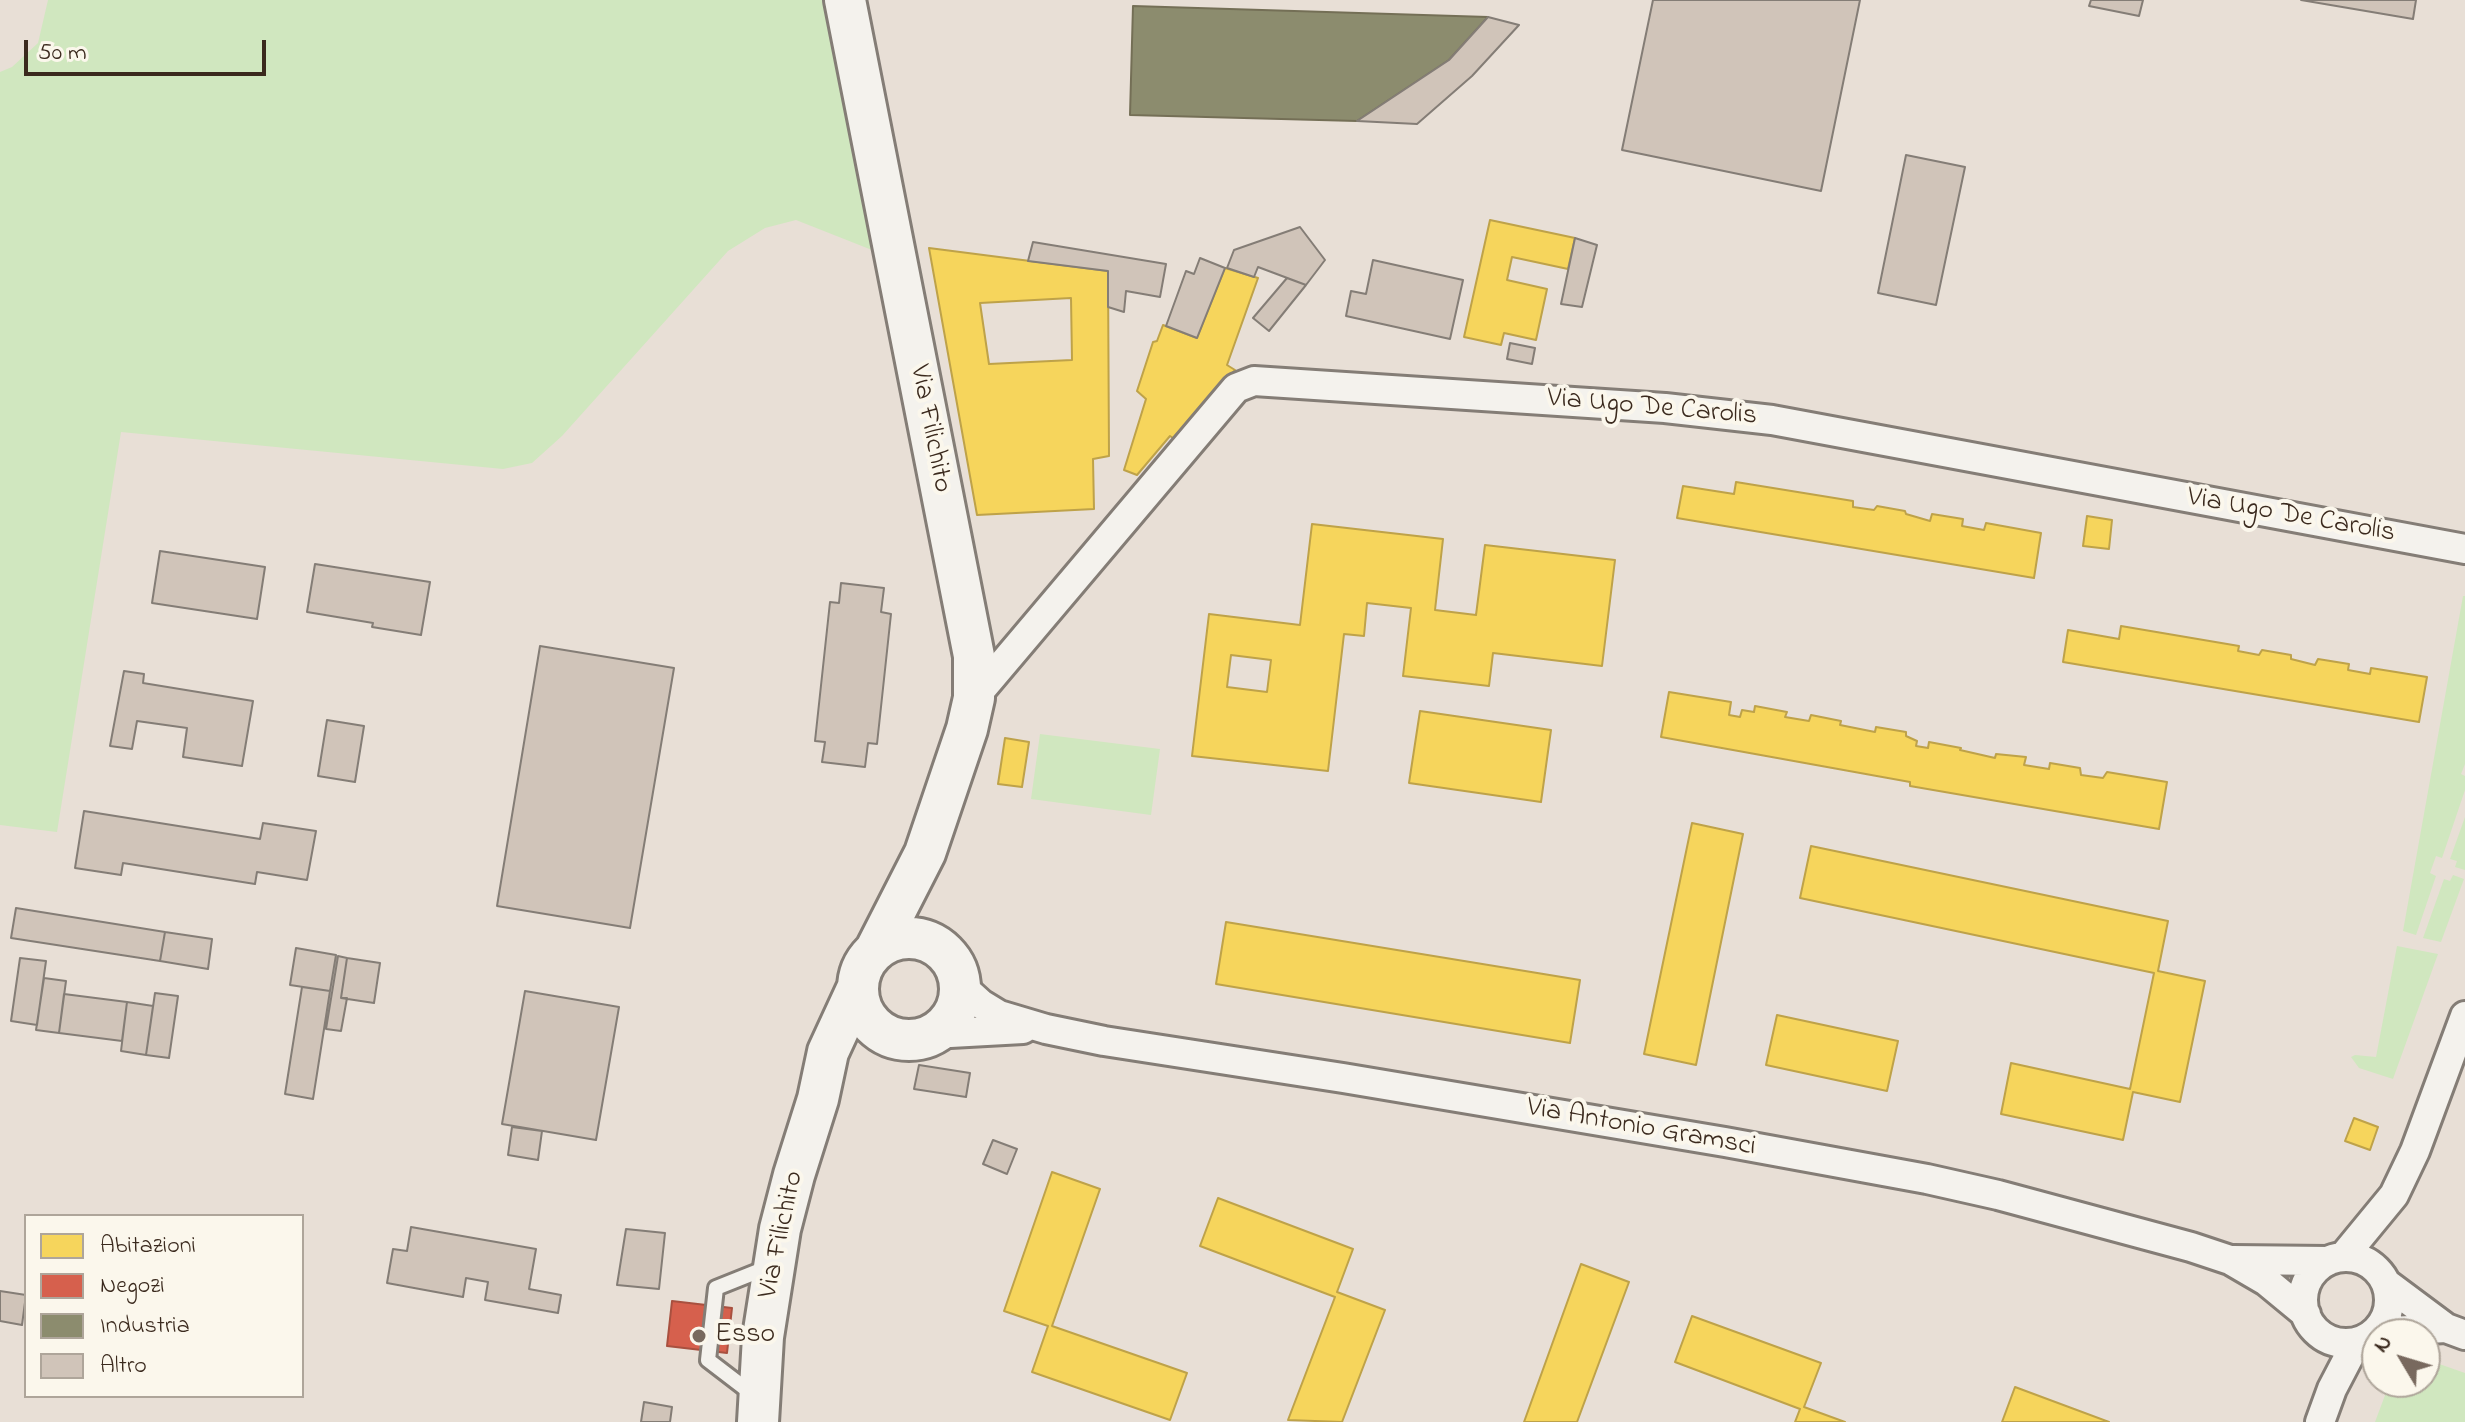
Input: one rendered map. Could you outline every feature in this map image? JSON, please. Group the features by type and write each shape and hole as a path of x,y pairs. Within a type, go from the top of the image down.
{"street":[{"name":"Via Filichito","path":"845,0 974,656 974,698 967,729 925,853 875,951"},
{"name":"Via Ugo De Carolis","path":"974,698 1236,388 1254,381 1665,408 1772,420 2465,549"},
{"name":"Via Filichito","path":"925,853 924,887 941,948"},
{"path":"907,937 925,939 941,948 957,968 960,985 954,1012 943,1026 932,1034 911,1040 898,1039 869,1020 860,1004 858,987 864,965 875,951 890,941 907,937"},
{"name":"Via Antonio Gramsci","path":"960,985 999,1015 1104,1041 1598,1121 1927,1179 1998,1195 2230,1260 2266,1281 2306,1314"},
{"name":"Via Filichito","path":"759,1411 763,1337 780,1229 818,1099 828,1052 858,987"},
{"path":"2361,1338 2338,1342 2325,1337 2313,1327 2306,1314 2304,1296 2308,1282 2313,1271 2336,1259 2394,1195 2415,1151 2465,1016"},
{"name":"Via Antonio Gramsci","path":"932,1034 1046,1029"},
{"name":"Via Filichito","path":"818,1099 862,1050 887,1034"},
{"path":"2384,1207 2383,1278 2389,1306 2385,1318"},
{"path":"2336,1259 2354,1257 2367,1262 2383,1278 2456,1331"},
{"name":"Via Antonio Gramsci","path":"2230,1260 2336,1259"},
{"path":"2325,1337 2332,1389"},
{"path":"2320,1422 2332,1389 2361,1345"}],"lane":[{"path":"759,1411 708,1360 716,1288 775,1265"}],"green space":[{"path":"48,0 824,0 877,252 796,220 765,228 728,251 562,436 532,463 503,469 121,432 57,832 0,825 0,72 12,67 38,43"},
{"path":"2463,596 2465,764 2461,774 2465,776 2465,790 2442,858 2436,856 2430,873 2436,876 2416,935 2403,931"},
{"path":"1040,734 1160,749 1151,815 1031,799"},
{"path":"2465,817 2465,870 2455,867 2457,861 2450,859"},
{"path":"2453,875 2464,879 2441,942 2423,938 2444,879 2450,881"},
{"path":"2397,946 2438,954 2393,1079 2359,1068 2351,1057 2376,1057"},
{"path":"2441,1365 2465,1373 2465,1422 2375,1422 2384,1398 2441,1398"}],"building: Abitazioni":[{"path":"1490,220 1575,238 1568,269 1512,257 1507,280 1547,289 1536,340 1504,333 1501,345 1464,337"},
{"path":"929,248 1108,271 1109,456 1093,459 1094,509 977,515","holes":["1071,298 1072,360 989,364 980,303"]},
{"path":"1225,268 1258,278 1227,365 1235,370 1176,440 1170,436 1137,475 1124,470 1146,399 1137,391 1153,342 1157,341 1163,325 1197,338"},
{"path":"1736,482 1853,501 1853,507 1874,510 1877,506 1905,511 1906,514 1930,521 1932,514 1963,519 1962,526 1984,530 1986,523 2041,533 2034,578 1677,518 1683,486 1734,494"},
{"path":"2087,516 2112,520 2109,549 2083,546"},
{"path":"1312,524 1443,539 1435,610 1476,615 1485,545 1615,560 1602,666 1493,653 1489,686 1403,676 1411,608 1367,603 1364,636 1344,634 1328,771 1192,756 1209,614 1300,625","holes":["1231,655 1271,660 1267,692 1227,687"]},
{"path":"2121,626 2239,646 2238,651 2259,655 2262,650 2291,655 2291,659 2315,665 2318,659 2349,664 2348,670 2370,674 2371,668 2427,677 2419,722 2063,662 2068,630 2119,639"},
{"path":"1669,692 1731,702 1729,715 1740,717 1742,710 1754,712 1755,706 1787,712 1785,717 1809,721 1811,715 1875,732 1876,727 1906,732 1906,736 1917,741 1916,746 1928,748 1929,742 1995,758 1996,754 2026,757 2024,765 2049,769 2050,763 2080,768 2081,775 2103,778 2107,772 2167,782 2159,829 1910,786 1910,782 1661,737"},
{"path":"1420,711 1551,730 1541,802 1409,783"},
{"path":"1005,738 1029,742 1022,787 998,784"},
{"path":"1692,823 1743,834 1696,1065 1644,1054"},
{"path":"1811,846 2168,921 2158,971 2205,981 2180,1102 2133,1092 2123,1140 2001,1114 2011,1063 2130,1089 2154,973 1800,898"},
{"path":"1226,922 1580,980 1570,1043 1216,984"},
{"path":"1777,1015 1898,1041 1887,1091 1766,1065"},
{"path":"2354,1118 2378,1127 2370,1150 2345,1141"},
{"path":"1052,1172 1100,1189 1052,1326 1187,1373 1170,1420 1032,1372 1048,1326 1004,1311"},
{"path":"1218,1198 1353,1249 1337,1292 1385,1310 1342,1422 1288,1420 1335,1297 1200,1246"},
{"path":"1581,1264 1629,1282 1577,1422 1524,1422"},
{"path":"1692,1316 1821,1363 1804,1407 1845,1422 1795,1422 1800,1409 1675,1362"},
{"path":"2015,1387 2109,1422 2002,1422"}],"building: Negozi":[{"path":"672,1301 732,1308 727,1353 667,1346"}],"building: Industria":[{"path":"1133,6 1488,17 1449,60 1357,121 1130,115"}],"building: Altro":[{"path":"1653,0 1860,0 1821,191 1622,150"},
{"path":"2091,0 2143,0 2139,16 2089,6"},
{"path":"2301,0 2416,0 2413,19"},
{"path":"1488,17 1519,25 1472,76 1417,124 1357,121 1449,60"},
{"path":"1906,155 1965,167 1936,305 1878,293"},
{"path":"1300,227 1325,260 1306,285 1258,267 1254,277 1227,268 1234,250"},
{"path":"1575,238 1597,245 1582,307 1561,304"},
{"path":"1033,242 1166,264 1160,297 1126,291 1124,312 1108,307 1108,271 1028,261"},
{"path":"1200,258 1225,268 1197,338 1166,326 1186,271 1194,274"},
{"path":"1373,260 1463,280 1450,339 1346,316 1351,291 1366,294"},
{"path":"1287,278 1306,285 1269,331 1253,318"},
{"path":"1510,343 1535,348 1532,364 1507,359"},
{"path":"160,551 265,567 257,619 152,603"},
{"path":"315,564 430,582 421,635 307,612"},
{"path":"841,583 884,588 881,612 891,614 877,744 868,743 865,767 822,762 825,742 815,741 830,602 839,603"},
{"path":"540,646 674,668 630,928 497,906"},
{"path":"124,671 144,674 143,683 253,701 242,766 183,757 187,728 137,721 132,749 110,746"},
{"path":"327,720 364,726 355,782 318,776"},
{"path":"84,811 260,839 263,823 316,831 307,880 257,872 255,884 123,863 121,875 75,868"},
{"path":"16,908 165,932 160,961 11,938"},
{"path":"165,932 212,939 208,969 160,961"},
{"path":"296,948 336,955 330,991 290,985"},
{"path":"338,956 347,958 341,998 347,998 341,1031 326,1029"},
{"path":"20,958 46,961 37,1025 11,1021"},
{"path":"347,958 380,963 374,1003 341,998"},
{"path":"44,978 66,981 59,1033 36,1030"},
{"path":"302,987 330,991 313,1099 285,1094"},
{"path":"525,991 619,1007 596,1140 502,1124"},
{"path":"155,993 178,996 169,1058 146,1055"},
{"path":"64,994 127,1002 122,1041 59,1033"},
{"path":"127,1002 153,1006 146,1055 121,1051"},
{"path":"919,1065 970,1073 966,1097 914,1089"},
{"path":"512,1127 542,1131 538,1160 508,1155"},
{"path":"993,1140 1017,1149 1007,1174 983,1164"},
{"path":"411,1227 536,1249 529,1289 561,1295 558,1313 485,1300 488,1282 466,1278 463,1297 387,1283 393,1249 407,1251"},
{"path":"626,1229 665,1233 659,1289 617,1285"},
{"path":"0,1291 24,1295 22,1325 0,1321"},
{"path":"644,1402 672,1407 670,1422 641,1422"}],"place":[{"name":"Esso","path":"699,1336"}]}
